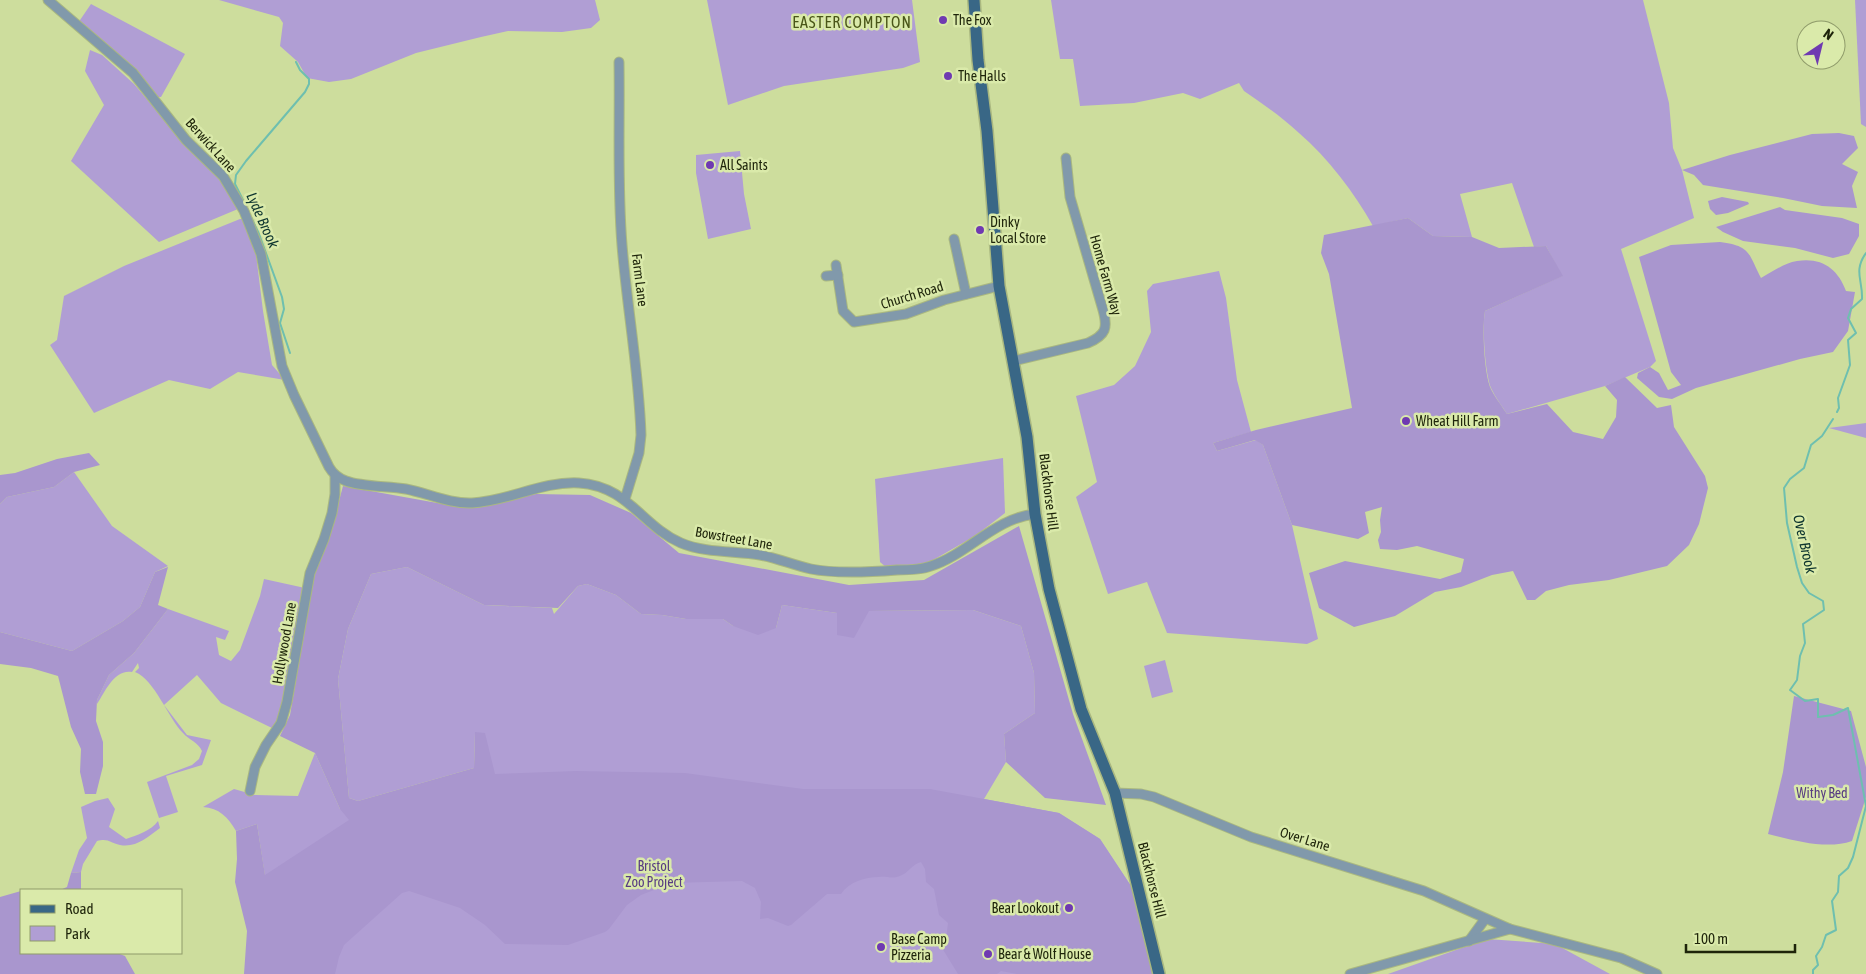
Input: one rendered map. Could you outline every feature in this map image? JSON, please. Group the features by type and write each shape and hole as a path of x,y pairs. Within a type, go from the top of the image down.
{"main road":[{"name":"Blackhorse Hill","path":"974,0 978,60 987,131 999,286 1027,438 1035,514 1048,589 1081,709 1115,793 1159,974"}],"street":[{"name":"Berwick Lane","path":"48,0 132,73 186,140 223,176 244,211 261,254 282,366 294,396 329,467 335,475"},
{"name":"Farm Lane","path":"619,62 620,217 641,435 639,453 625,499"},
{"name":"Home Farm Way","path":"1012,360 1088,343 1099,339 1105,330 1106,321 1070,196 1066,158"},
{"path":"954,240 966,294"},
{"name":"Church Road","path":"836,265 843,311 854,322 904,315 928,305 999,286"},
{"path":"826,276 838,275"},
{"path":"335,475 348,482 335,494"},
{"name":"Hollywood Lane","path":"250,791 255,767 281,724 288,702 310,573 324,538 335,494 335,475"},
{"name":"Bowstreet Lane","path":"348,482 407,489 429,496 471,504 546,485 563,483 596,485 610,490 625,499 666,534 682,543 702,548 760,555 812,569 828,571 898,570 930,566 945,560 991,530 1020,516 1035,514"},
{"name":"Over Lane","path":"1115,793 1141,794 1160,799 1251,837 1424,892 1510,929 1621,958 1657,974"},
{"path":"1468,941 1485,919"},
{"name":"Over Lane","path":"1350,974 1510,929"}],"green space":[{"path":"219,0 595,0 600,20 591,28 562,32 508,31 481,37 416,53 351,79 329,82 307,78 298,62 280,46 283,23 279,17"},
{"path":"707,0 912,0 920,62 903,68 784,86 728,105"},
{"path":"1051,0 1643,0 1669,103 1673,148 1682,170 1694,218 1621,249 1656,361 1650,367 1605,386 1507,414 1491,388 1487,372 1484,328 1485,311 1562,276 1546,246 1534,247 1512,183 1460,194 1472,237 1433,236 1408,218 1373,226 1349,188 1320,153 1286,122 1244,91 1239,83 1200,99 1183,93 1134,103 1080,106 1073,59 1060,59"},
{"path":"1855,0 1866,0 1866,127 1861,124"},
{"path":"91,4 185,54 161,97 157,97 132,67 78,23"},
{"path":"90,50 102,55 134,84 189,149 219,179 238,209 159,242 71,161 104,105 85,71"},
{"path":"1839,133 1854,136 1858,148 1842,164 1858,172 1852,186 1857,208 1822,206 1703,185 1694,175 1682,170 1730,155 1812,134"},
{"path":"740,151 744,194 751,229 708,239 696,173 696,155"},
{"path":"1722,197 1748,202 1749,204 1728,213 1716,215 1710,209 1708,201"},
{"path":"1780,207 1785,210 1842,218 1859,224 1859,236 1849,254 1833,258 1795,248 1743,241 1716,227"},
{"path":"1408,218 1433,236 1472,237 1499,248 1546,246 1563,276 1485,311 1484,349 1488,380 1490,387 1507,414 1547,404 1573,432 1603,439 1616,417 1617,400 1605,386 1625,377 1657,408 1671,405 1674,427 1705,476 1708,488 1699,524 1689,545 1667,566 1609,580 1569,585 1546,591 1535,600 1527,600 1513,571 1492,575 1461,587 1435,592 1395,616 1354,627 1319,608 1309,573 1345,561 1440,579 1461,572 1464,559 1417,546 1397,550 1380,549 1378,540 1381,532 1382,507 1365,512 1369,533 1358,539 1292,525 1263,445 1255,440 1217,451 1213,443 1256,430 1352,408 1329,274 1321,253 1324,235"},
{"path":"243,219 256,254 272,365 285,380 238,372 210,389 169,380 94,413 50,345 57,340 64,296 124,266"},
{"path":"1720,242 1738,246 1747,252 1761,278 1797,261 1814,261 1828,266 1838,276 1846,291 1855,292 1848,331 1833,352 1800,359 1696,388 1672,399 1659,397 1637,378 1638,373 1650,367 1659,373 1668,390 1681,385 1671,372 1639,257 1671,245"},
{"path":"1219,271 1226,298 1237,380 1251,432 1213,443 1217,451 1256,440 1263,445 1292,525 1318,639 1307,644 1167,633 1147,582 1108,594 1076,497 1097,482 1076,396 1114,385 1135,366 1151,332 1147,291 1153,284"},
{"path":"1866,423 1866,438 1829,428"},
{"path":"89,453 100,465 74,472 54,487 7,497 0,504 0,475 15,473 57,459"},
{"path":"1003,458 1005,513 975,536 928,563 887,568 880,562 875,479"},
{"path":"74,472 112,526 168,566 155,572 140,607 123,621 72,651 0,632 0,504 7,497 54,487"},
{"name":"Bristol Zoo Project","path":"343,486 465,508 536,494 590,495 631,513 679,553 849,585 924,580 1019,526 1073,714 1106,805 1045,798 1006,762 1004,734 1035,713 1034,673 1021,626 973,610 869,611 854,638 837,635 837,613 782,605 776,628 758,635 733,626 723,619 686,619 641,614 616,595 587,584 578,586 558,608 484,605 407,567 371,574 348,629 338,679 349,798 358,801 474,768 475,732 485,733 495,774 576,771 685,773 803,789 930,789 1059,813 1100,839 1131,886 1153,974 1017,974 1001,971 997,974 958,974 942,948 946,939 948,923 939,915 934,889 926,882 925,869 921,862 899,876 863,879 848,886 841,894 827,894 788,926 768,918 760,919 761,902 755,888 742,881 672,883 641,895 627,905 605,932 568,945 505,944 485,925 460,908 409,891 402,893 344,945 335,974 244,974 247,931 235,882 237,859 236,831 257,824 265,875 349,820 340,809 315,753 280,736 290,715 313,578 331,531"},
{"path":"168,567 158,605 168,609 134,653 109,675 97,700 96,721 103,742 103,766 96,794 85,794 80,772 81,749 71,727 58,676 31,668 0,664 0,632 72,651 123,621 140,607 155,572"},
{"name":"Bristol Zoo Project","path":"407,567 484,605 552,608 554,614 578,586 587,584 616,595 641,614 686,619 723,619 733,626 776,628 782,605 837,613 973,610 1021,626 1034,673 1035,713 1004,734 1006,762 984,799 1059,813 1100,839 1131,886 1153,974 287,974 265,876 257,824 236,831 230,821 218,811 203,807 234,789 255,795 298,796 315,753 340,809 482,775 475,733 474,768 358,801 349,798 338,679 348,629 371,574"},
{"path":"264,579 305,588 281,712 274,729 221,703 197,675 164,705 187,735 211,740 202,765 166,776 178,812 159,818 147,782 192,765 199,759 202,751 177,726 149,683 135,672 139,668 138,663 132,672 120,674 115,678 97,704 97,700 109,675 134,653 168,609 229,631 225,640 216,637 219,655 231,661 240,650 260,596"},
{"path":"1165,660 1173,692 1152,698 1144,666"},
{"name":"Withy Bed","path":"1794,696 1851,711 1866,767 1866,797 1852,841 1832,845 1799,841 1768,834 1783,772"},
{"path":"108,798 115,809 109,827 126,839 148,830 158,821 160,828 142,841 131,845 120,845 104,840 97,841 83,864 81,872 71,873 79,850 87,838 81,807"},
{"path":"81,872 81,889 62,889 67,887 71,873"},
{"path":"20,891 20,954 120,954 125,956 135,974 0,974 0,897"},
{"path":"1487,939 1555,944 1610,974 1388,974"}],"waterway":[{"name":"Lyde Brook","path":"245,204 235,184 236,175 305,92 309,84 309,79 300,70 296,62"},
{"name":"Lyde Brook","path":"251,217 282,297 284,309 280,323 290,353"},
{"name":"Over Brook","path":"1837,412 1839,408 1838,398 1850,365 1848,340 1856,333 1848,318 1851,309 1862,299 1859,271 1862,259 1866,253"},
{"name":"Over Brook","path":"1813,974 1813,970 1818,965 1816,956 1822,947 1826,935 1836,930 1832,901 1838,892 1839,876 1848,868 1853,857 1866,806 1848,708 1833,715 1818,717 1818,699 1805,701 1790,690 1797,680 1800,656 1805,643 1803,624 1824,610 1823,601 1809,593 1802,583 1787,523 1784,488 1790,479 1804,468 1811,445 1822,436 1833,419"}],"place":[{"name":"The Fox","path":"943,20"},
{"name":"The Halls","path":"948,76"},
{"name":"All Saints","path":"710,165"},
{"name":"Dinky Local Store","path":"980,230"},
{"name":"Wheat Hill Farm","path":"1406,421"},
{"name":"Bear Lookout","path":"1069,908"},
{"name":"Base Camp Pizzeria","path":"881,947"},
{"name":"Bear & Wolf House","path":"988,954"}],"district":[{"name":"EASTER COMPTON","path":"852,22"}]}
